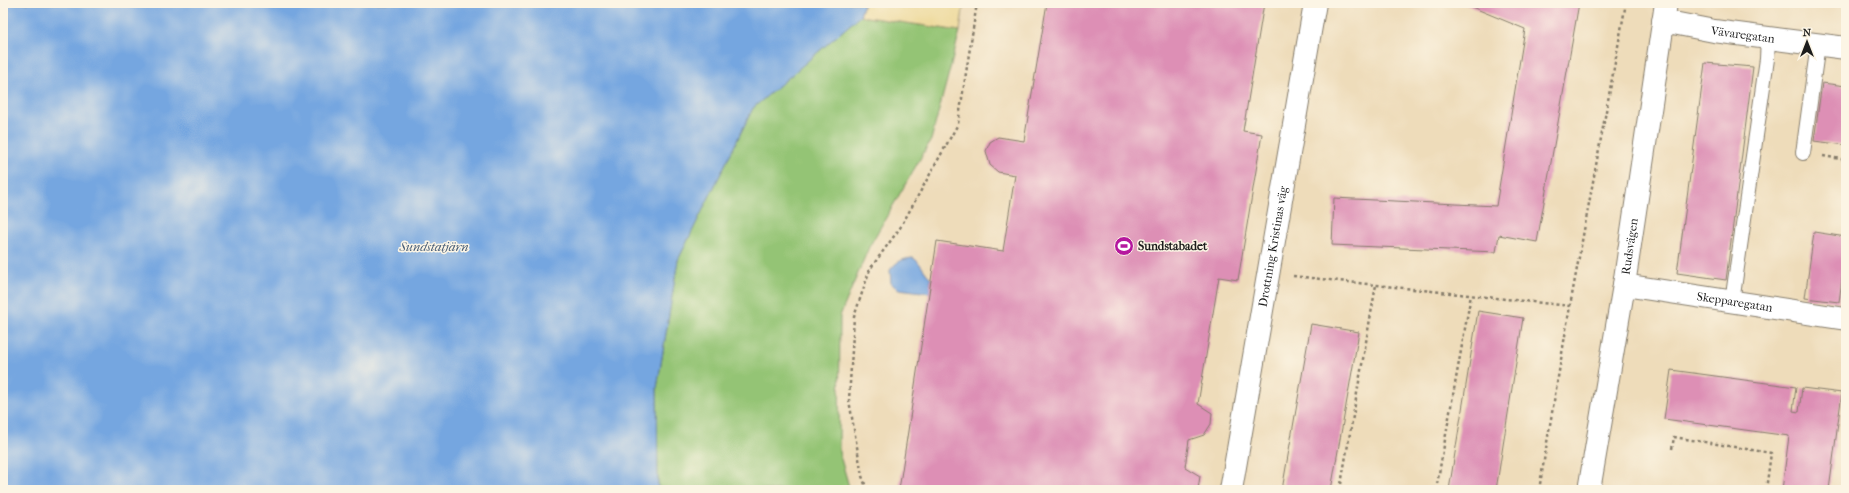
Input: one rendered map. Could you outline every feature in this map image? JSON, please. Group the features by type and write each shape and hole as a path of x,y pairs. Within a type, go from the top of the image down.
{"street":[{"name":"Drottning Kristinas väg","path":"1231,490 1315,3"},
{"name":"Vävaregatan","path":"1665,12 1714,31 1846,48"},
{"name":"Rudsvägen","path":"1589,490 1624,286 1665,12"},
{"name":"Skepparegatan","path":"1624,286 1846,319"}],"lane":[{"path":"1732,302 1767,59 1768,38"},
{"path":"1803,153 1818,44"}],"path":[{"path":"867,490 862,476 849,400 854,317 870,269 900,228 958,124 977,3"},
{"path":"1539,490 1570,306 1626,3"},
{"path":"1268,274 1570,306"},
{"path":"1340,490 1376,286"},
{"path":"1436,490 1471,296"},
{"path":"1672,450 1674,437 1771,452 1766,490"}],"green space":[{"path":"860,16 960,31 931,140 869,247 840,316 839,452 850,490 658,490 657,388 678,260 753,108"}],"sand":[{"path":"864,3 964,3 960,31 860,16"}],"water":[{"name":"Sundstatjärn","path":"3,3 864,3 860,16 753,108 678,260 657,388 658,490 3,490"},
{"path":"913,258 931,278 930,293 899,289 891,284 890,270 900,261"}],"building":[{"name":"Sundstabadet","path":"1047,3 1264,3 1243,131 1262,134 1238,280 1219,277 1198,404 1212,413 1211,424 1204,435 1189,440 1185,467 1200,476 1198,490 899,490 937,241 1003,251 1015,175 998,172 990,165 986,151 990,142 998,137 1024,141"},
{"path":"1462,3 1579,3 1537,242 1499,235 1496,252 1332,245 1334,198 1496,206 1525,29"},
{"path":"1705,63 1753,67 1726,280 1677,273"},
{"path":"1822,83 1846,86 1846,145 1814,141"},
{"path":"1814,232 1846,237 1846,249 1839,302 1805,298"},
{"path":"1478,311 1523,318 1496,490 1449,490"},
{"path":"1311,324 1359,332 1331,490 1282,490"},
{"path":"1671,370 1796,387 1793,411 1799,412 1802,388 1842,393 1829,490 1782,490 1789,436 1664,419"}],"place":[{"name":"Sundstabadet","path":"1124,246"}]}
